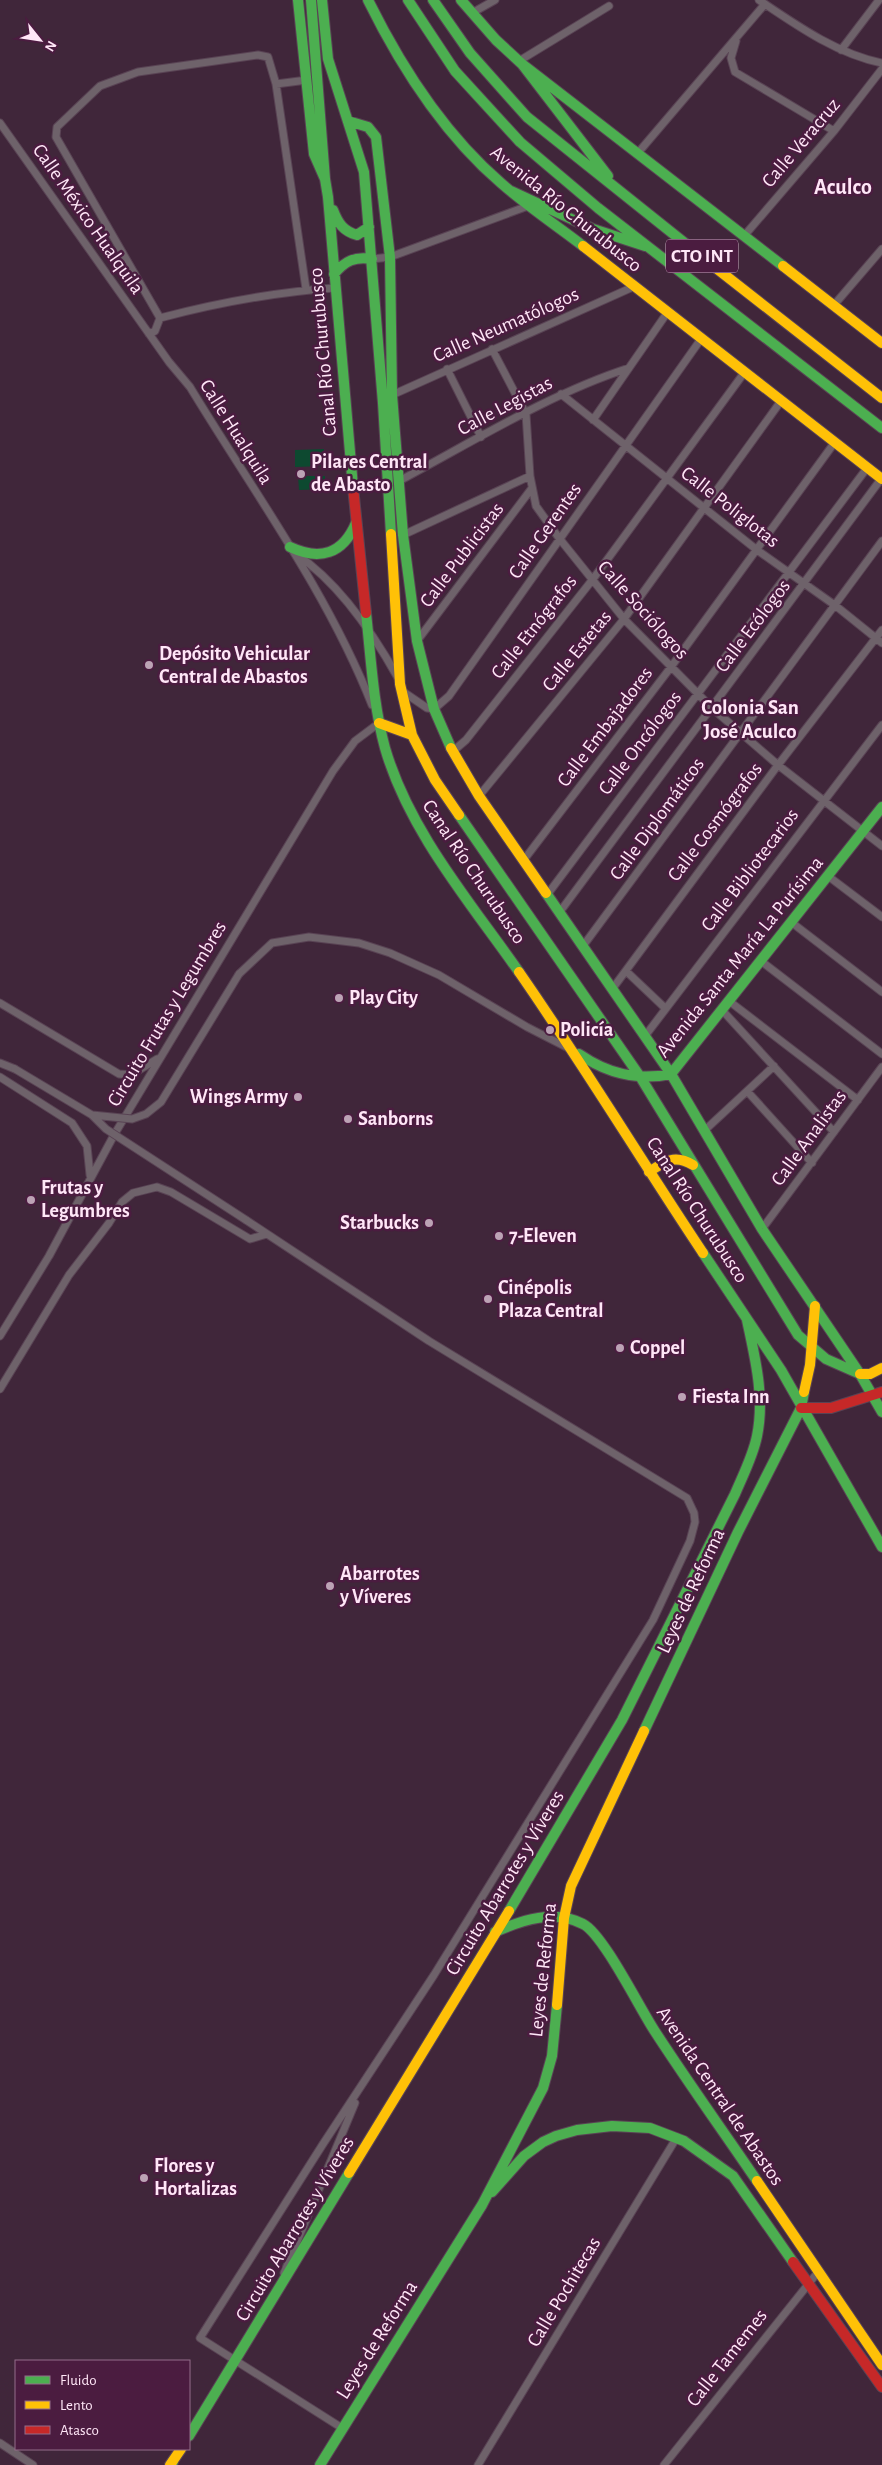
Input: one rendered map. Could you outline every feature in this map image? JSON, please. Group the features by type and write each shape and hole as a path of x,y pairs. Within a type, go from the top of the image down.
{"main road":[{"path":"298,0 312,80"},
{"path":"311,0 312,80"},
{"name":"Canal Río Churubusco","path":"322,0 328,59 364,172 384,413 401,687 412,735 435,780 641,1078 793,1327 812,1350 836,1365 860,1374"},
{"name":"Avenida Río Churubusco","path":"368,0 396,57 415,85 462,144 511,191 882,479"},
{"name":"CTO INT","path":"408,0 438,49 472,93 509,130 651,248 882,428"},
{"name":"CTO INT","path":"433,0 456,38 500,90 543,132 882,398"},
{"name":"CTO INT","path":"461,0 521,63 882,343"},
{"path":"521,63 623,193"},
{"name":"Canal Río Churubusco","path":"312,80 328,197 356,519 368,630 379,723 394,774 419,826 477,913 492,930 574,1051 706,1260 747,1316 781,1370 882,1547"},
{"path":"348,121 367,125 372,129 376,137 390,256 392,395 403,535 417,641 434,709 452,752 479,796 671,1074 762,1229 860,1374 878,1394 882,1412"},
{"path":"511,191 542,207 626,241 651,248"},
{"path":"328,197 341,228 357,235 369,227"},
{"path":"334,274 345,262 354,257 372,259"},
{"path":"291,549 312,556 332,552 349,539 356,519"},
{"path":"379,723 412,735"},
{"name":"Avenida Santa María La Purísima","path":"574,1051 607,1070 641,1078 671,1074 882,807"},
{"path":"649,1172 674,1157 685,1159 696,1168"},
{"name":"Leyes de Reforma","path":"320,2465 482,2205 543,2088 552,2056 558,2007 564,1918 571,1886 734,1541 801,1408 812,1350 812,1327 815,1306"},
{"name":"Circuito Abarrotes y Víveres","path":"190,2434 576,1801 622,1720 735,1494 750,1460 758,1428 760,1404 757,1369 747,1316"},
{"path":"860,1374 870,1374 882,1368"},
{"path":"801,1408 813,1410 826,1409 878,1394"},
{"name":"Avenida Central de Abastos","path":"495,1932 527,1919 564,1918 578,1921 594,1930 654,2030 882,2365"},
{"name":"Avenida Central de Abastos","path":"482,2205 513,2166 532,2150 538,2145 570,2131 618,2124 651,2127 677,2137 714,2159 733,2176 882,2387"},
{"path":"172,2464 180,2450"}],"street":[{"path":"472,13 495,0"},
{"path":"840,50 879,0"},
{"path":"637,154 736,38 762,2 840,50 862,59 882,63"},
{"path":"521,63 609,6"},
{"path":"736,38 731,58 736,72 834,131"},
{"path":"160,318 56,136 58,127 100,86 138,72 258,54 268,57 276,84 306,290"},
{"name":"Calle Veracruz","path":"744,236 834,131 882,70"},
{"path":"276,84 312,80"},
{"name":"Calle México Hualquila","path":"0,123 149,334"},
{"path":"372,259 390,256 528,206"},
{"path":"834,305 882,249"},
{"name":"Calle Neumatólogos","path":"392,395 633,287"},
{"path":"160,318 198,308 306,290 335,288"},
{"path":"593,420 667,313"},
{"path":"149,334 155,331 160,318"},
{"name":"Calle Hualquila","path":"149,334 190,388 291,549 339,631 379,723"},
{"name":"Calle Gerentes","path":"434,709 458,685 559,538 701,339"},
{"name":"Calle Sociólogos","path":"492,349 526,414 530,476 536,506 559,538 624,619 712,708 740,734 823,802 862,831"},
{"name":"Calle Legistas","path":"399,481 561,394 597,378 629,368"},
{"path":"447,369 481,437"},
{"name":"Calle Etnógrafos","path":"452,752 466,740 593,579 744,373"},
{"name":"Calle Poliglotas","path":"561,394 757,550 836,606 879,640"},
{"name":"Calle Estetas","path":"479,796 624,619 781,401"},
{"name":"Calle Embajadores","path":"523,861 671,667 834,442"},
{"name":"Calle Oncólogos","path":"547,895 867,468"},
{"path":"403,535 530,476"},
{"name":"Calle Ecólogos","path":"559,913 882,479"},
{"name":"Calle Publicistas","path":"417,641 532,488"},
{"name":"Calle Diplomáticos","path":"583,946 836,606 882,541"},
{"name":"Calle Hualquila","path":"291,549 334,588 368,630 401,687"},
{"name":"Calle Cosmógrafos","path":"613,988 778,765 879,640 882,630"},
{"path":"401,687 427,708 434,709"},
{"name":"Circuito Frutas y Legumbres","path":"0,1336 49,1256 90,1176 159,1058 333,772 355,741 365,731 379,723"},
{"name":"Calle Bibliotecarios","path":"645,1036 882,725"},
{"path":"862,831 882,846"},
{"path":"828,876 882,917"},
{"path":"791,922 882,992"},
{"path":"92,1115 132,1119 146,1114 161,1102 239,974 272,943 309,937 359,943 390,953 439,975 526,1027 574,1051"},
{"path":"761,960 882,1054"},
{"path":"626,971 665,1008"},
{"path":"729,1001 858,1100"},
{"path":"0,1003 120,1074 131,1075 159,1058"},
{"path":"722,1010 834,1132"},
{"path":"0,1064 15,1068 92,1115 106,1129 429,1341 687,1498 694,1513 696,1522 690,1541 653,1620 440,1967 323,2144 200,2338 342,2428"},
{"path":"704,1130 774,1066"},
{"name":"Calle Analistas","path":"762,1229 882,1067"},
{"path":"0,1077 72,1123 87,1146 90,1176"},
{"path":"747,1091 812,1163"},
{"path":"0,1389 69,1275 109,1223 122,1202 134,1193 157,1187 172,1192 250,1239 267,1234"},
{"path":"275,2296 361,2088"},
{"name":"Calle Pochitecas","path":"478,2465 677,2137"},
{"name":"Calle Tamemes","path":"664,2465 808,2282 818,2272"},
{"path":"0,2443 34,2465"}],"green space":[{"path":"324,449 324,466 295,467 295,450"},
{"path":"298,476 325,476 325,489 299,490"}],"traffic: fast":[{"path":"298,0 314,154 325,179 328,197 353,487"},
{"path":"311,0 325,179"},
{"path":"322,0 328,59 364,172 383,403 391,534"},
{"path":"368,0 410,74 461,143 480,164 531,208 583,246"},
{"path":"408,0 455,71 520,142 598,208 882,428"},
{"path":"433,0 470,53 527,117 716,268"},
{"path":"461,0 496,40 522,64 783,266"},
{"path":"522,64 608,176"},
{"path":"348,121 368,127 376,137 390,257 392,395 403,535 417,641 434,709 451,748"},
{"path":"511,191 593,229 645,246"},
{"path":"333,210 342,226 352,233 357,235 369,227"},
{"path":"334,274 342,266 355,259 372,259"},
{"path":"290,547 311,554 329,552 344,542 351,534 356,523"},
{"path":"366,613 378,715 385,748 396,779 425,837 461,892 519,972"},
{"path":"579,1054 601,1067 623,1074 646,1077 671,1074 882,807"},
{"path":"459,815 641,1078 798,1335 826,1359 860,1374"},
{"path":"546,893 671,1074"},
{"path":"671,1074 762,1229 860,1374 882,1412"},
{"path":"703,1253 781,1370 882,1547"},
{"path":"509,1911 622,1720 748,1465 757,1436 760,1407 758,1378 747,1320"},
{"path":"644,1731 738,1532 801,1408 804,1392"},
{"path":"495,1932 527,1920 550,1917 572,1920 583,1924 591,1930 610,1956 647,2019 757,2181"},
{"path":"320,2465 482,2205 543,2088 552,2056 557,2005"},
{"path":"492,2192 524,2156 543,2142 556,2136 577,2130 612,2126 650,2128 684,2141 733,2176 793,2262"},
{"path":"190,2434 349,2173"},
{"path":"172,2465 173,2461"}],"traffic: slow":[{"path":"583,246 882,479"},
{"path":"783,266 882,343"},
{"path":"716,268 882,398"},
{"path":"391,534 400,684 412,735 435,780 459,815"},
{"path":"379,723 412,735"},
{"path":"451,748 479,796 546,893"},
{"path":"519,972 703,1253"},
{"path":"649,1172 665,1162 675,1159 693,1165"},
{"path":"804,1392 810,1365 815,1306"},
{"path":"860,1374 870,1374 882,1368"},
{"path":"557,2005 564,1918 571,1886 644,1731"},
{"path":"349,2173 509,1911"},
{"path":"757,2181 882,2365"},
{"path":"170,2465 180,2450"}],"traffic: jam":[{"path":"353,487 366,613"},
{"path":"801,1408 831,1408 882,1392"},
{"path":"793,2262 882,2387"}],"place":[{"name":"Pilares Central de Abasto","path":"301,474"},
{"name":"Depósito Vehicular Central de Abastos","path":"149,665"},
{"name":"Play City","path":"339,998"},
{"name":"Policía","path":"550,1030"},
{"name":"Wings Army","path":"298,1097"},
{"name":"Sanborns","path":"348,1119"},
{"name":"Frutas y Legumbres","path":"31,1200"},
{"name":"Starbucks","path":"429,1223"},
{"name":"7-Eleven","path":"499,1236"},
{"name":"Cinépolis Plaza Central","path":"488,1299"},
{"name":"Coppel","path":"620,1348"},
{"name":"Fiesta Inn","path":"682,1397"},
{"name":"Abarrotes y Víveres","path":"330,1586"},
{"name":"Flores y Hortalizas","path":"144,2178"}],"district":[{"name":"Aculco","path":"843,187"},
{"name":"Colonia San José Aculco","path":"750,719"}]}
